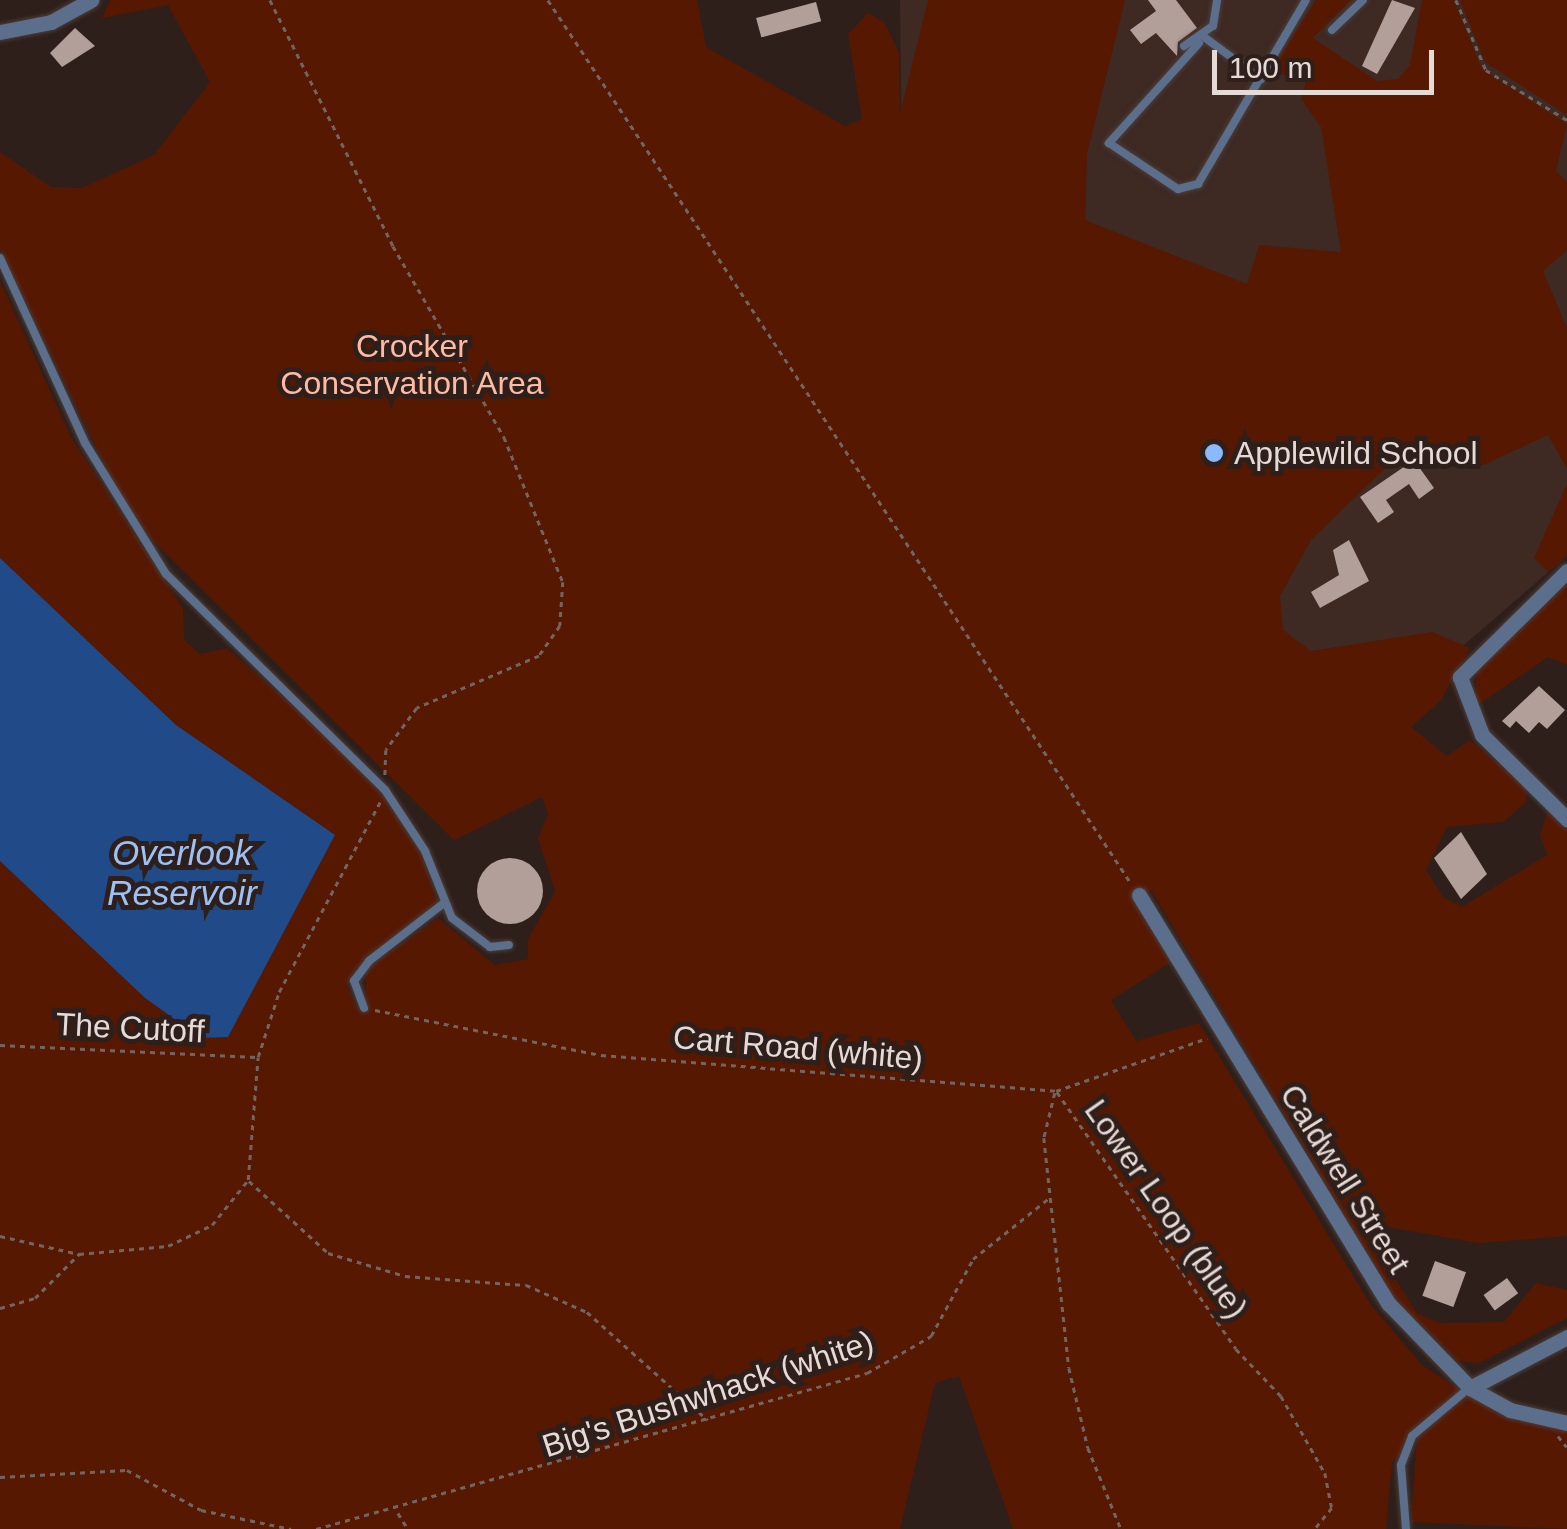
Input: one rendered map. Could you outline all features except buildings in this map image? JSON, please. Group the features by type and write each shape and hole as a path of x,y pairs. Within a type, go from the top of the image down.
{"street":[{"path":"0,32 51,22 91,0"},
{"path":"1567,571 1460,682 1487,742 1567,819"},
{"name":"Caldwell Street","path":"1139,895 1390,1304 1470,1388 1510,1410 1567,1422"},
{"path":"1470,1388 1567,1336"}],"lane":[{"path":"1217,0 1202,40 1172,66 1108,143 1178,188 1198,184 1306,0"},
{"path":"1332,30 1363,0"},
{"path":"1184,46 1202,40"},
{"path":"1202,40 1261,79"},
{"path":"1172,66 1175,53"},
{"path":"0,258 85,443 166,574 385,790 425,851 444,903 470,937 508,945"},
{"path":"364,1008 354,981 368,961 444,903"},
{"path":"1406,1529 1399,1494 1412,1436 1470,1388"}],"path":[{"path":"0,1236 79,1254 168,1246 212,1225 248,1180 258,1057 278,992 385,790 386,750 417,708 539,656 560,626 563,582 504,438 392,246 270,0"},
{"path":"548,0 1139,895"},
{"path":"1456,0 1486,70 1567,120"},
{"name":"Cart Road (white)","path":"364,1008 600,1055 1056,1091 1222,1032"},
{"name":"The Cutoff","path":"0,1045 258,1057"},
{"name":"Lower Loop (blue)","path":"1056,1091 1044,1138 1048,1199 1066,1287 1069,1368 1088,1448 1122,1529"},
{"name":"Lower Loop (blue)","path":"1056,1091 1236,1349 1282,1396 1325,1473 1332,1508 1315,1529"},
{"path":"248,1180 328,1253 405,1276 526,1285 587,1312 708,1420"},
{"name":"Big's Bushwhack (white)","path":"316,1529 397,1511 867,1373 931,1336 973,1258 1048,1199"},
{"path":"0,1308 35,1298 79,1254"},
{"path":"0,1477 127,1470 202,1510 290,1529"},
{"path":"397,1511 408,1529"}],"shaded area":[{"name":"Applewild School","path":"900,0 1567,0 1567,419 1548,435 1567,468 1567,556 1421,682 1441,700 1357,772 902,173"}],"green space":[{"name":"Crocker Conservation Area","path":"110,0 697,0 706,47 845,126 862,119 848,34 868,13 884,22 899,52 900,114 928,0 1125,0 1087,154 1085,220 1247,284 1259,245 1341,252 1321,127 1301,99 1306,81 1270,71 1316,0 1351,0 1313,38 1377,81 1398,79 1410,65 1422,0 1454,0 1482,69 1567,124 1556,171 1567,182 1567,250 1543,271 1567,328 1567,468 1548,435 1481,466 1399,455 1311,540 1280,596 1283,630 1311,651 1432,632 1470,648 1441,700 1411,727 1447,756 1470,740 1525,786 1527,801 1503,822 1447,827 1426,870 1443,897 1462,907 1547,855 1540,835 1548,810 1567,829 1567,1236 1479,1243 1370,1224 1366,1233 1417,1313 1439,1323 1504,1322 1536,1283 1567,1290 1567,1318 1479,1363 1458,1361 1394,1298 1151,890 1135,898 1171,962 1111,1000 1136,1041 1199,1023 1371,1305 1423,1366 1481,1403 1567,1423 1567,1529 1411,1522 1417,1438 1392,1462 1386,1529 1013,1529 959,1376 935,1383 900,1529 0,1529 0,861 145,998 201,1038 228,1037 335,835 176,725 0,558 0,281 72,439 183,608 184,640 200,654 227,648 300,712 392,803 422,853 438,904 354,971 347,984 357,1008 366,1001 366,969 438,918 495,965 528,959 528,939 555,891 538,838 548,814 542,797 454,840 131,519 0,249 0,152 51,187 82,188 154,155 210,82 168,5 102,18"},
{"path":"1460,0 1567,0 1567,115 1485,62"},
{"path":"1567,484 1567,556 1548,572 1534,558"},
{"path":"1567,583 1567,665 1548,657 1475,707 1477,668"}],"water":[{"name":"Overlook Reservoir","path":"0,558 176,725 335,835 228,1037 201,1038 145,998 0,861"}],"place":[{"name":"Applewild School","path":"1214,453"}]}
